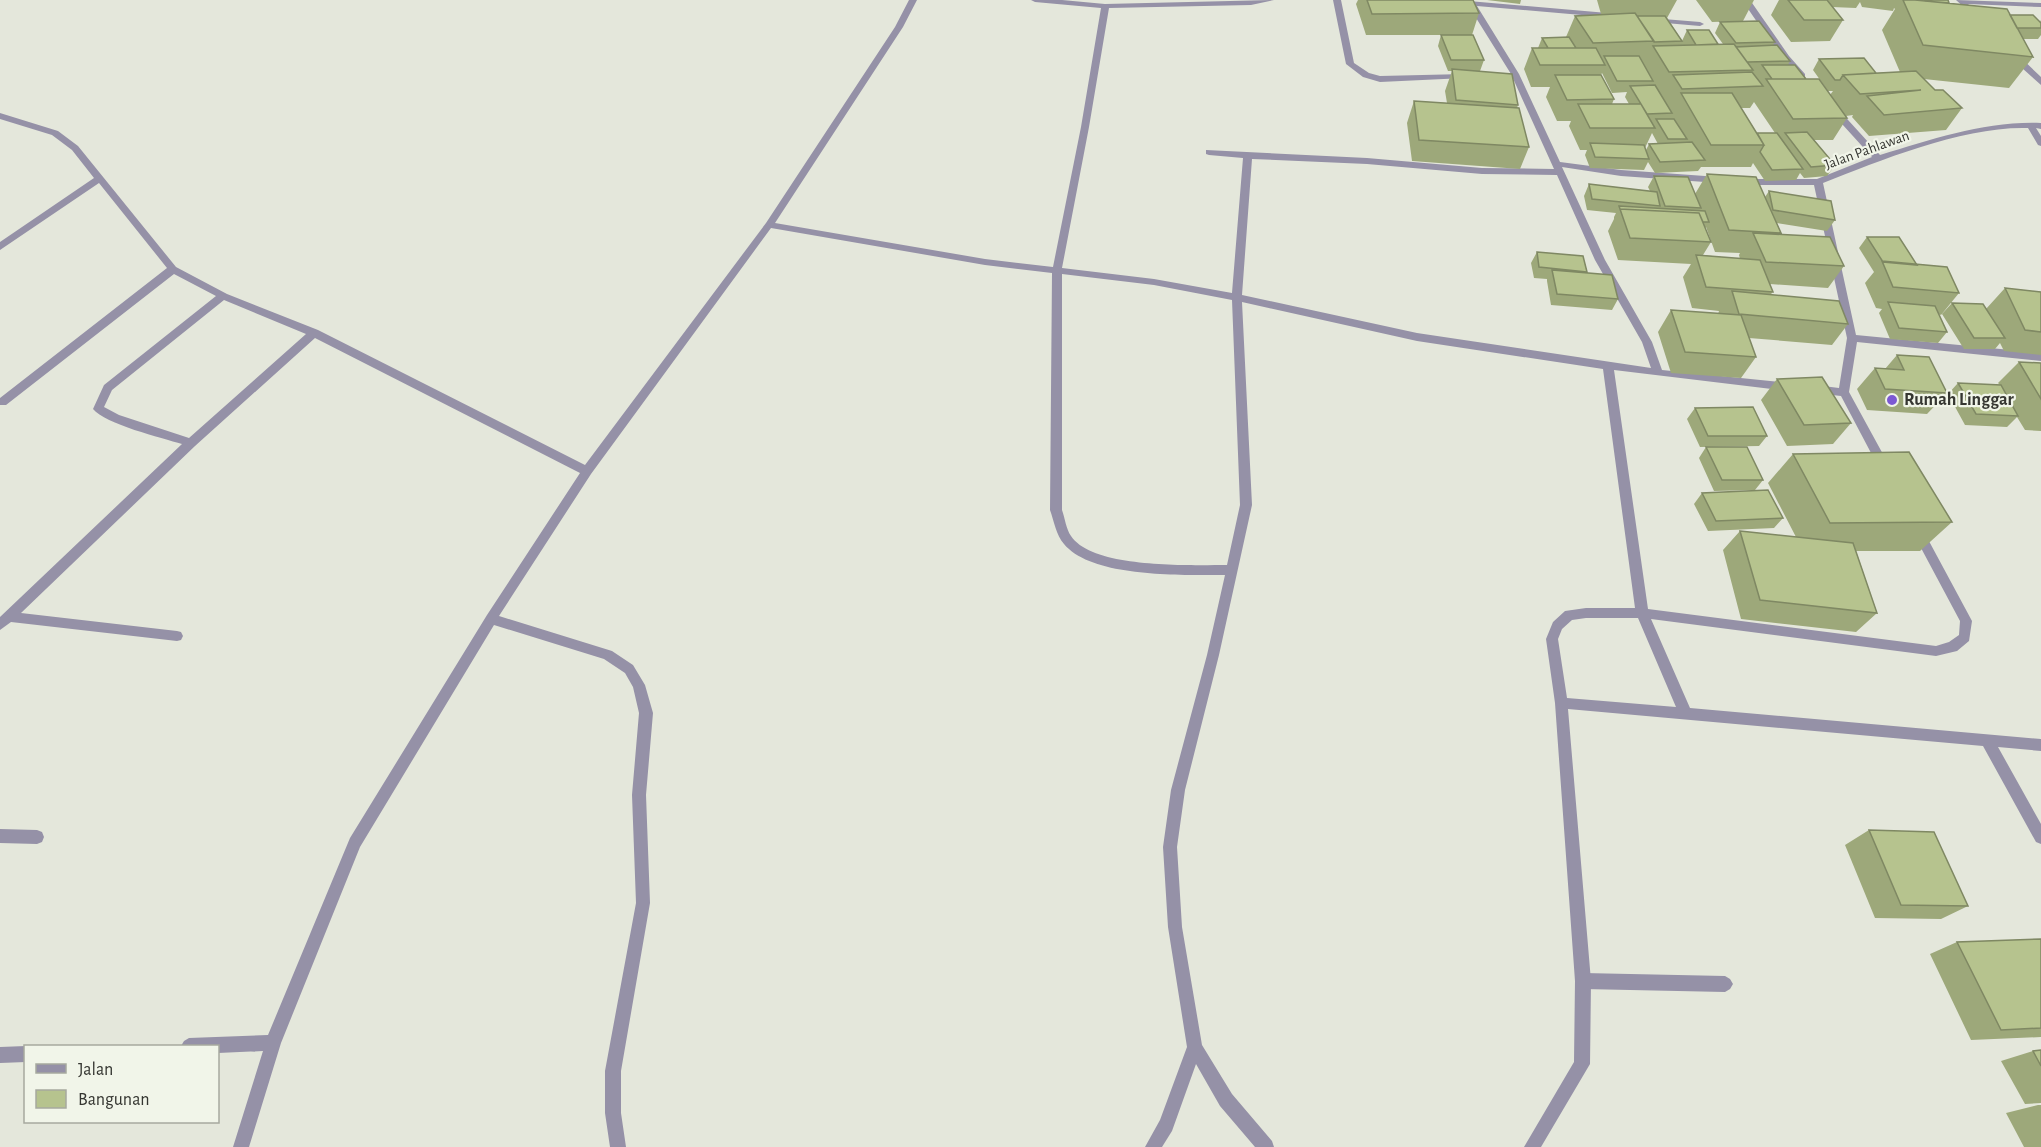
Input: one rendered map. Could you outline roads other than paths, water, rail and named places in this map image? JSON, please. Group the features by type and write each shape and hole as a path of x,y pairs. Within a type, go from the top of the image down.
{"street":[{"path":"241,1147 273,1043 355,843 490,619 587,471 768,225 899,27 914,0"},
{"path":"1035,0 1105,6 1251,3 1270,0"},
{"path":"1337,0 1350,64 1366,75 1380,79 1470,75"},
{"path":"1746,0 1786,58 1809,83"},
{"path":"1960,0 2041,5"},
{"path":"1960,0 1985,25"},
{"path":"1466,1 1631,18"},
{"path":"1466,1 1515,74 1600,260 1647,342 1658,373"},
{"path":"1105,6 1085,127 1057,269 1056,510 1068,542 1089,559 1185,570 1232,570"},
{"path":"1642,19 1700,24"},
{"path":"2009,50 2041,82"},
{"path":"1503,74 1515,74"},
{"path":"1824,100 1878,158"},
{"path":"0,116 54,133 75,148 173,269 223,296 314,333 587,471"},
{"name":"Jalan Pahlawan","path":"1209,152 1366,161 1482,171 1559,168 1738,181 1818,182 1878,158 1952,136 2011,125 2041,126"},
{"path":"2030,125 2041,143"},
{"path":"1946,127 1952,136"},
{"path":"1248,156 1237,297 1246,505 1213,655 1178,790 1170,847 1174,927 1195,1047 1226,1100 1266,1147"},
{"path":"0,247 99,179"},
{"path":"1818,182 1852,338 1844,392 1888,475"},
{"path":"768,225 919,252 1154,282 1237,297 1417,337 1658,373 1844,392"},
{"path":"2,402 173,269"},
{"path":"191,443 115,418 98,409 108,388 223,296"},
{"path":"5,621 191,443 314,333"},
{"path":"1852,338 2041,357"},
{"path":"1608,365 1642,613 1684,713"},
{"path":"1532,1147 1582,1064 1583,981 1561,703 1552,639 1557,626 1569,615 1642,613 1936,651 1953,647 1965,637 1966,621 1910,517"},
{"path":"490,619 608,655 629,669 639,685 646,712 639,795 643,903 613,1071 618,1147"},
{"path":"5,621 177,636"},
{"path":"1561,703 2041,745"},
{"path":"1987,740 2041,837"},
{"path":"0,836 37,837"},
{"path":"1583,981 1725,984"},
{"path":"219,1046 273,1043"},
{"path":"1153,1147 1166,1125 1195,1047"},
{"path":"0,1055 24,1054"}],"place":[{"name":"Rumah Linggar","path":"1892,400"}]}
